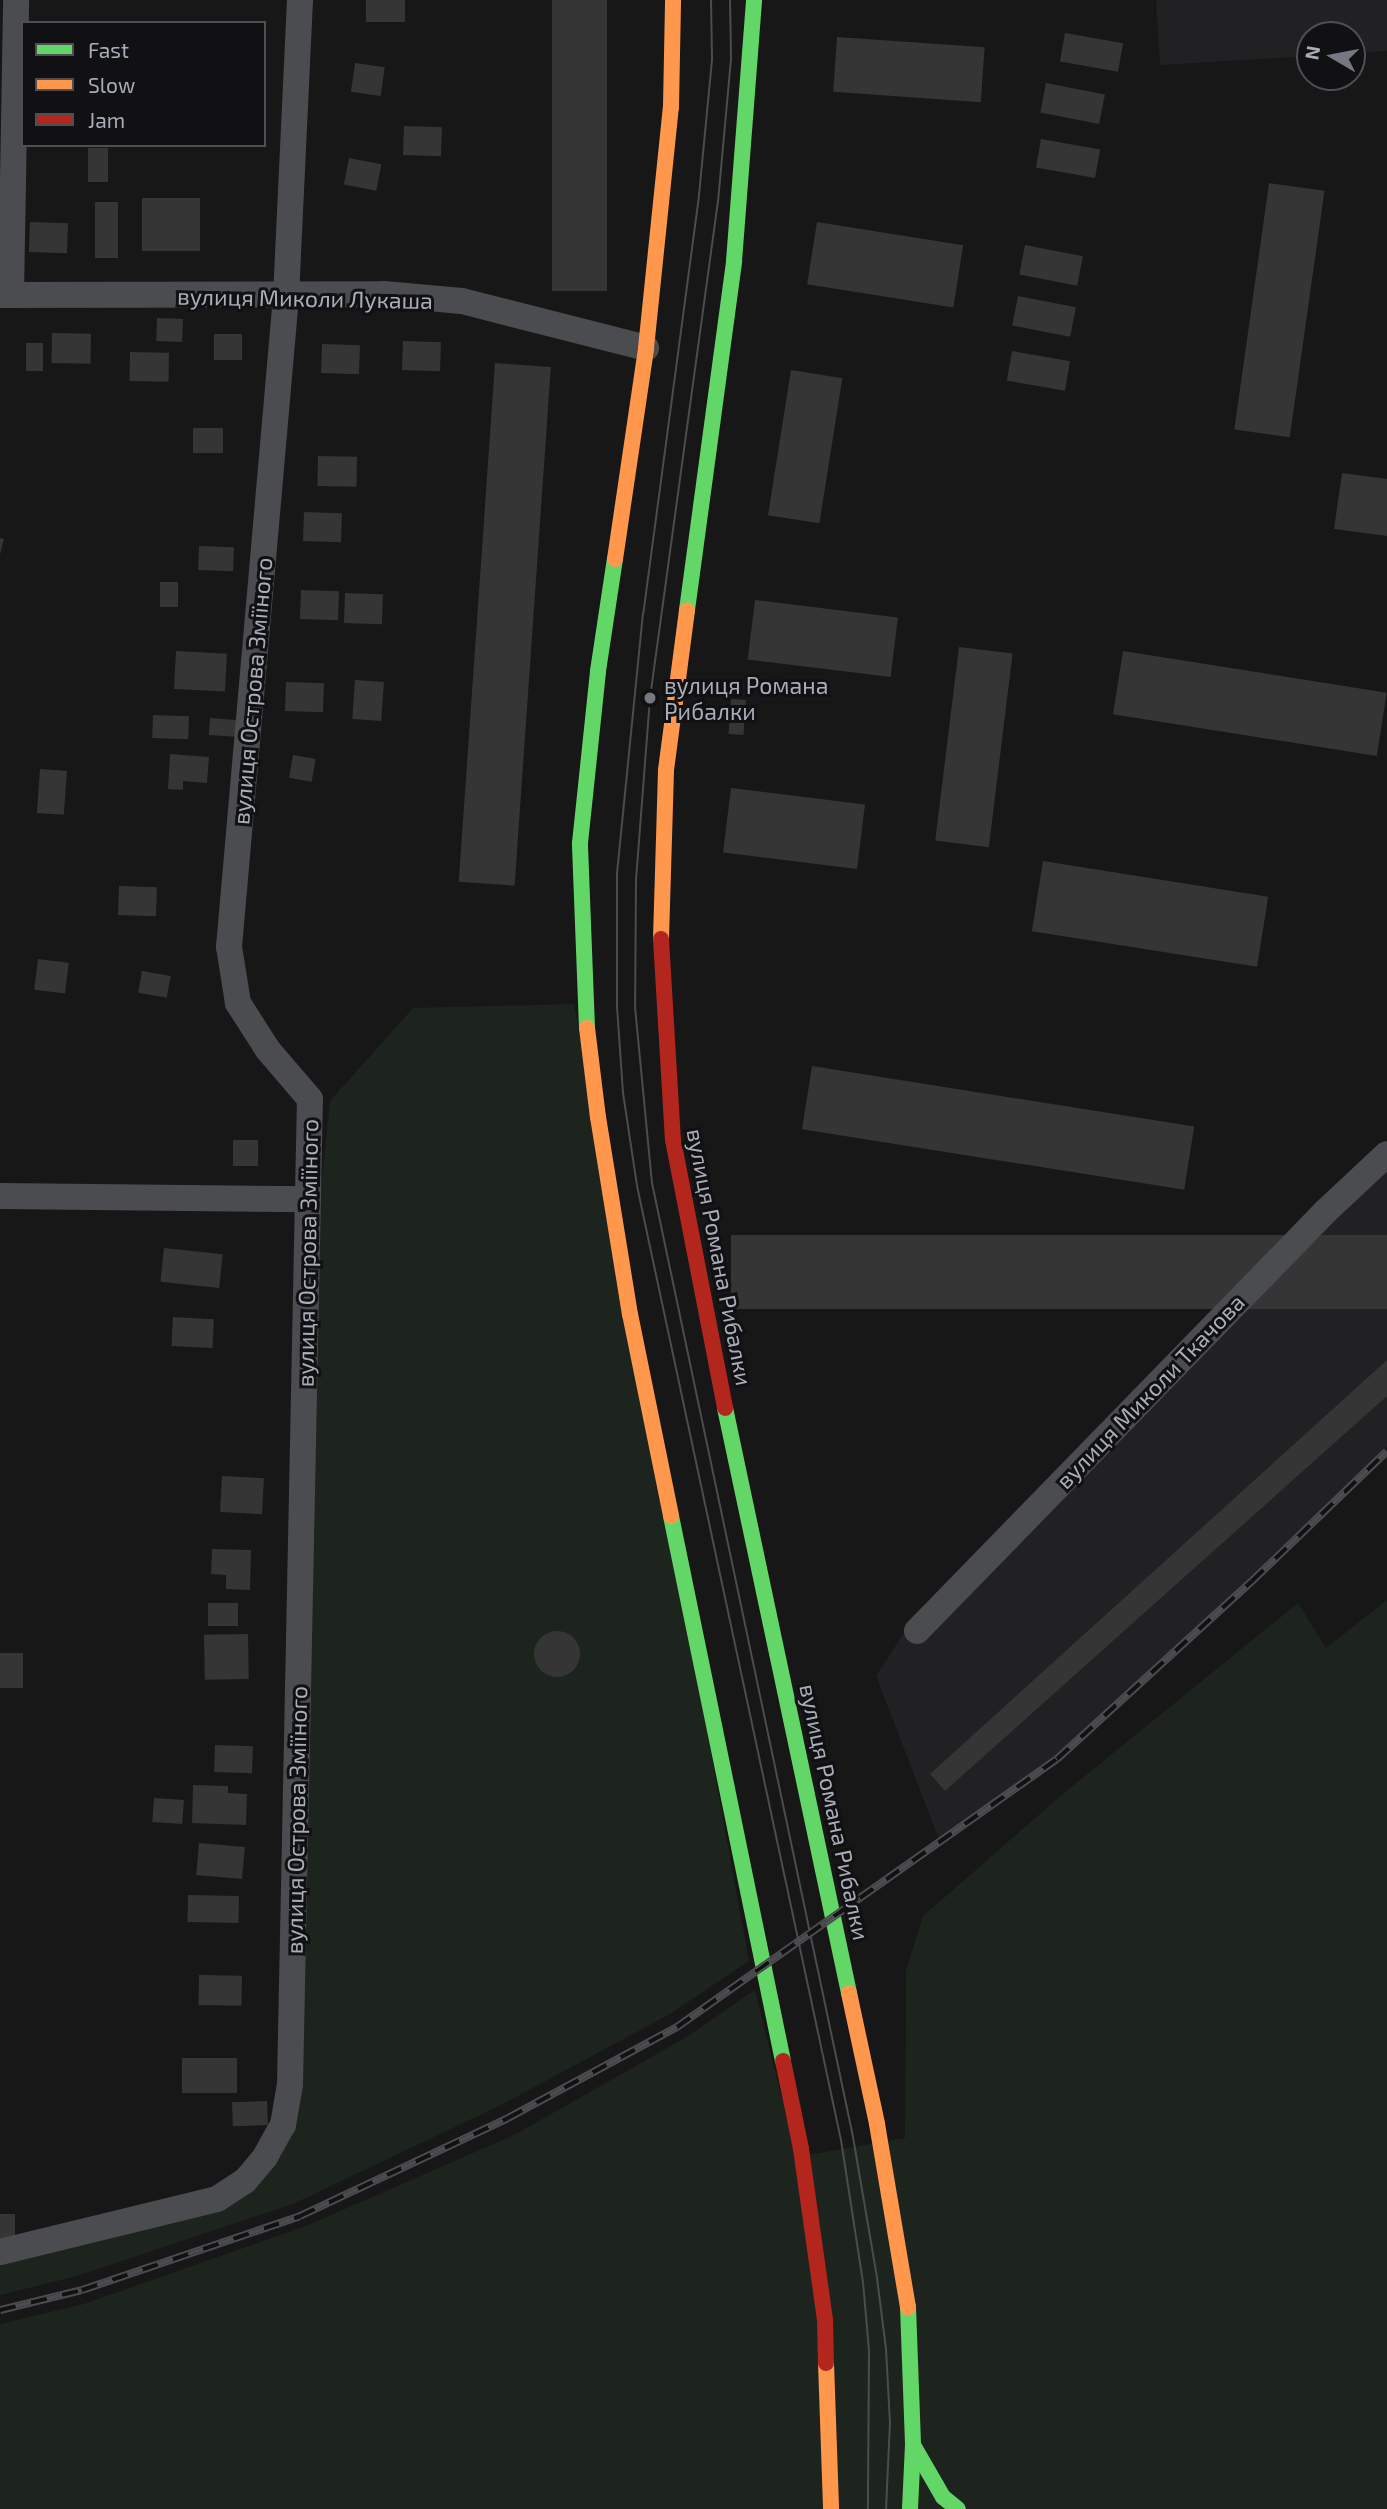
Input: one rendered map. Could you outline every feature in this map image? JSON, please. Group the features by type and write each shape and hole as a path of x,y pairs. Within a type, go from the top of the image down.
{"main road":[{"path":"673,0 671,107 646,348 598,671 580,843 584,1001 598,1117 630,1314 801,2149 825,2320 831,2509"},
{"name":"вулиця Романа Рибалки","path":"754,0 734,261 666,770 660,915 673,1140 697,1276 877,2124 907,2289 913,2445 910,2509"},
{"path":"913,2445 943,2497 957,2509"}],"street":[{"path":"6,295 16,0"},
{"name":"вулиця Острова Зміїного","path":"0,2252 217,2199 244,2181 265,2157 283,2125 290,2084 310,1098 268,1050 239,1003 229,947 286,297 300,0"},
{"name":"вулиця Миколи Лукаша","path":"6,295 286,297 384,294 462,301 646,348"},
{"name":"вулиця Миколи Ткачова","path":"917,1631 1326,1210 1387,1154"},
{"path":"0,1196 308,1199"}],"shaded area":[{"path":"1156,0 1387,0 1387,51 1366,52 1366,21 1296,21 1296,57 1160,65"},
{"path":"574,1004 749,1961 670,2014 501,2105 293,2204 77,2276 0,2295 0,2257 225,2201 289,2127 320,1198 330,1101 413,1008"},
{"path":"1387,1171 1387,1447 1057,1759 940,1842 876,1676 911,1622"},
{"path":"1387,1600 1387,2509 0,2509 0,2324 84,2304 306,2226 516,2134 685,2038 755,1990 796,2157 905,2138 906,1971 923,1916 1064,1793 1298,1603 1326,1648"}],"building":[{"path":"366,0 405,0 405,22 366,22"},
{"path":"552,0 607,0 607,291 552,291"},
{"path":"1065,33 1123,43 1118,72 1060,62"},
{"path":"837,37 985,47 981,102 833,92"},
{"path":"355,63 385,67 381,96 351,92"},
{"path":"1046,83 1105,94 1099,124 1040,112"},
{"path":"404,126 442,127 441,156 403,155"},
{"path":"1041,139 1100,149 1095,178 1036,168"},
{"path":"88,148 108,148 108,182 88,182"},
{"path":"349,158 381,164 376,191 344,185"},
{"path":"1269,183 1324,191 1290,437 1234,430"},
{"path":"142,198 200,198 200,251 142,251"},
{"path":"95,202 118,202 118,258 95,258"},
{"path":"30,222 68,223 67,253 29,252"},
{"path":"817,222 963,245 953,307 807,284"},
{"path":"1025,245 1083,256 1077,286 1019,274"},
{"path":"1018,296 1076,307 1070,337 1012,325"},
{"path":"157,318 183,319 182,342 156,341"},
{"path":"52,333 91,334 90,364 51,363"},
{"path":"214,334 242,334 242,360 214,360"},
{"path":"403,341 441,342 440,371 402,370"},
{"path":"26,343 43,343 43,371 26,371"},
{"path":"322,344 360,345 359,374 321,373"},
{"path":"1012,351 1070,361 1065,391 1007,381"},
{"path":"130,352 169,353 168,382 129,381"},
{"path":"495,363 551,367 515,886 459,882"},
{"path":"791,370 842,378 819,523 768,515"},
{"path":"193,428 223,428 223,453 193,453"},
{"path":"318,456 357,457 356,487 317,486"},
{"path":"1342,473 1387,479 1387,536 1334,529"},
{"path":"304,512 342,513 341,542 303,541"},
{"path":"0,538 4,539 0,555"},
{"path":"199,546 234,547 233,571 198,570"},
{"path":"160,582 178,582 178,607 160,607"},
{"path":"301,590 339,591 338,620 300,619"},
{"path":"345,593 383,594 382,624 344,623"},
{"path":"755,600 898,618 891,677 748,660"},
{"path":"959,647 1013,654 989,847 935,841"},
{"path":"176,651 227,654 225,692 174,689"},
{"path":"1123,651 1387,693 1377,756 1113,714"},
{"path":"355,680 384,682 381,721 352,719"},
{"path":"286,682 324,683 323,712 285,711"},
{"path":"731,699 746,700 744,735 729,734"},
{"path":"153,715 189,716 188,739 152,738"},
{"path":"210,718 237,720 236,737 209,735"},
{"path":"170,754 209,757 207,783 183,781 183,790 168,789"},
{"path":"293,755 316,759 312,782 289,778"},
{"path":"40,769 67,771 64,815 37,813"},
{"path":"731,788 865,804 857,869 723,853"},
{"path":"1043,861 1268,897 1257,967 1032,931"},
{"path":"119,886 157,887 156,916 118,915"},
{"path":"38,959 69,963 65,994 34,990"},
{"path":"142,971 171,976 167,998 138,993"},
{"path":"812,1066 1194,1127 1184,1190 802,1129"},
{"path":"233,1140 258,1140 258,1166 233,1166"},
{"path":"731,1235 1387,1235 1387,1309 731,1309"},
{"path":"164,1248 223,1254 219,1288 160,1282"},
{"path":"173,1317 214,1319 212,1348 171,1346"},
{"path":"1387,1360 1387,1396 945,1791 930,1774"},
{"path":"222,1476 264,1478 262,1514 220,1512"},
{"path":"212,1549 251,1550 250,1590 226,1589 226,1575 211,1574"},
{"path":"208,1603 238,1603 238,1626 208,1626"},
{"path":"557,1631 574,1637 580,1654 574,1671 557,1677 540,1671 534,1654 540,1637"},
{"path":"248,1634 249,1679 205,1680 204,1635"},
{"path":"0,1653 23,1653 23,1688 0,1688"},
{"path":"215,1745 253,1746 252,1773 214,1772"},
{"path":"193,1785 228,1786 228,1793 247,1794 246,1825 192,1823"},
{"path":"154,1798 184,1800 182,1824 152,1822"},
{"path":"199,1843 245,1847 242,1879 196,1875"},
{"path":"188,1895 239,1896 239,1923 188,1922"},
{"path":"199,1975 242,1976 241,2006 198,2005"},
{"path":"182,2058 237,2058 237,2093 182,2093"},
{"path":"267,2101 268,2125 233,2126 232,2102"},
{"path":"0,2214 15,2214 15,2241 0,2241"}],"tram line":[{"path":"711,0 712,60 699,196 643,613 617,875 617,1007 623,1093 637,1186 841,2140 863,2282 869,2351 868,2509"},
{"path":"730,0 731,59 718,201 650,698 636,878 635,1007 652,1183 853,2137 877,2278 886,2349 890,2422 886,2509"}],"railway":[{"path":"0,2310 82,2290 300,2216 508,2118 677,2027 1057,1759 1252,1581 1387,1451"}],"traffic: fast":[{"path":"687,610 734,261 754,0"},
{"path":"587,1028 580,843 598,671 615,559"},
{"path":"725,1408 849,1993"},
{"path":"671,1516 783,2061"},
{"path":"908,2307 913,2445 910,2509"},
{"path":"913,2445 943,2497 958,2509"}],"traffic: slow":[{"path":"615,559 646,348 671,107 673,0"},
{"path":"661,939 666,770 687,610"},
{"path":"587,1028 598,1117 630,1314 671,1516"},
{"path":"849,1993 877,2124 908,2307"},
{"path":"826,2363 831,2509"}],"traffic: jam":[{"path":"661,939 673,1140 725,1408"},
{"path":"783,2061 801,2149 825,2320 826,2363"}],"place":[{"name":"вулиця Романа Рибалки","path":"650,698"}]}
